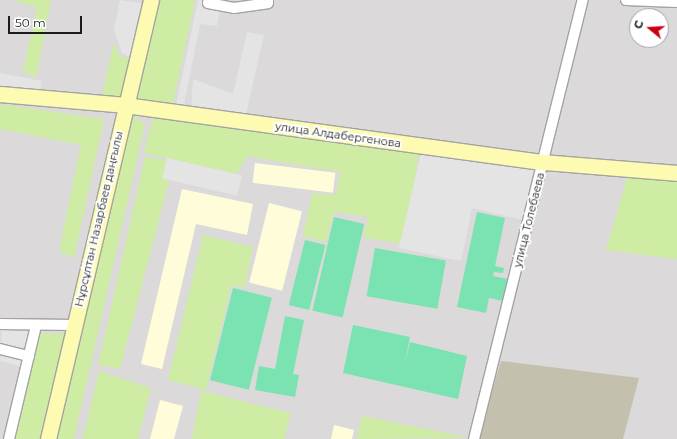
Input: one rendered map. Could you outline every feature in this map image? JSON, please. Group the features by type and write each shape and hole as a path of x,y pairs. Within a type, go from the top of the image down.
{"street":[{"path":"208,0 208,3 234,8 268,3 268,0"},
{"name":"улица Толебаева","path":"474,439 583,0"},
{"path":"626,0 677,2"},
{"name":"Нұрсұлтан Назарбаев даңғылы","path":"48,439 149,1"},
{"name":"улица Алдабергенова","path":"0,94 125,105 543,162 677,173"},
{"path":"0,324 36,326 74,325"},
{"path":"9,439 36,326"},
{"path":"0,349 29,356"}],"shaded area":[{"path":"0,0 677,0 677,439 0,439"},
{"path":"120,0 147,4 133,59 122,53 114,30"},
{"path":"198,0 222,0 217,26 200,24 183,110 176,105"},
{"path":"247,32 264,35 245,119 191,110 193,79 233,94"},
{"path":"0,73 42,81 40,92 0,88"},
{"path":"421,153 534,168 523,220 472,208 461,261 399,248"},
{"path":"167,158 242,175 237,196 162,178"},
{"path":"255,163 335,173 333,193 253,183"},
{"path":"182,189 253,204 247,235 196,224 162,369 141,364"},
{"path":"269,203 302,211 282,291 249,283"},
{"path":"2,327 32,330 23,367 0,361"},
{"path":"501,361 639,378 623,439 478,439"},
{"path":"160,400 183,406 174,439 150,439"},
{"path":"334,425 354,430 352,439 331,439"}],"green space":[{"path":"11,0 51,0 36,78 23,71 37,7"},
{"path":"156,0 195,0 172,108 132,102"},
{"path":"114,43 119,55 131,61 123,102 101,99"},
{"path":"0,104 104,119 74,258 59,251 81,145 0,129"},
{"path":"129,113 145,124 74,439 50,439"},
{"path":"154,113 419,153 405,244 364,238 368,217 334,212 326,242 303,236 312,193 336,195 340,172 247,156 237,174 144,153"},
{"path":"145,157 174,162 120,369 98,365"},
{"path":"628,175 677,179 677,259 606,250"},
{"path":"477,212 505,218 495,266 504,268 503,273 494,272 493,276 508,279 503,301 489,298 486,313 457,307"},
{"path":"334,217 364,224 343,318 312,311"},
{"path":"203,235 253,247 245,287 231,286 206,390 168,380"},
{"path":"305,240 325,245 309,310 289,305"},
{"path":"375,248 446,261 437,309 366,296"},
{"path":"233,288 272,298 249,390 210,380"},
{"path":"285,316 304,320 293,374 299,375 295,397 255,390 259,366 275,369"},
{"path":"353,325 410,337 404,367 410,342 467,356 458,399 343,373"},
{"path":"37,333 68,334 41,439 12,439"},
{"path":"99,371 151,388 138,439 83,439"},
{"path":"201,391 291,413 284,439 192,439"},
{"path":"362,416 470,438 357,439"}]}
